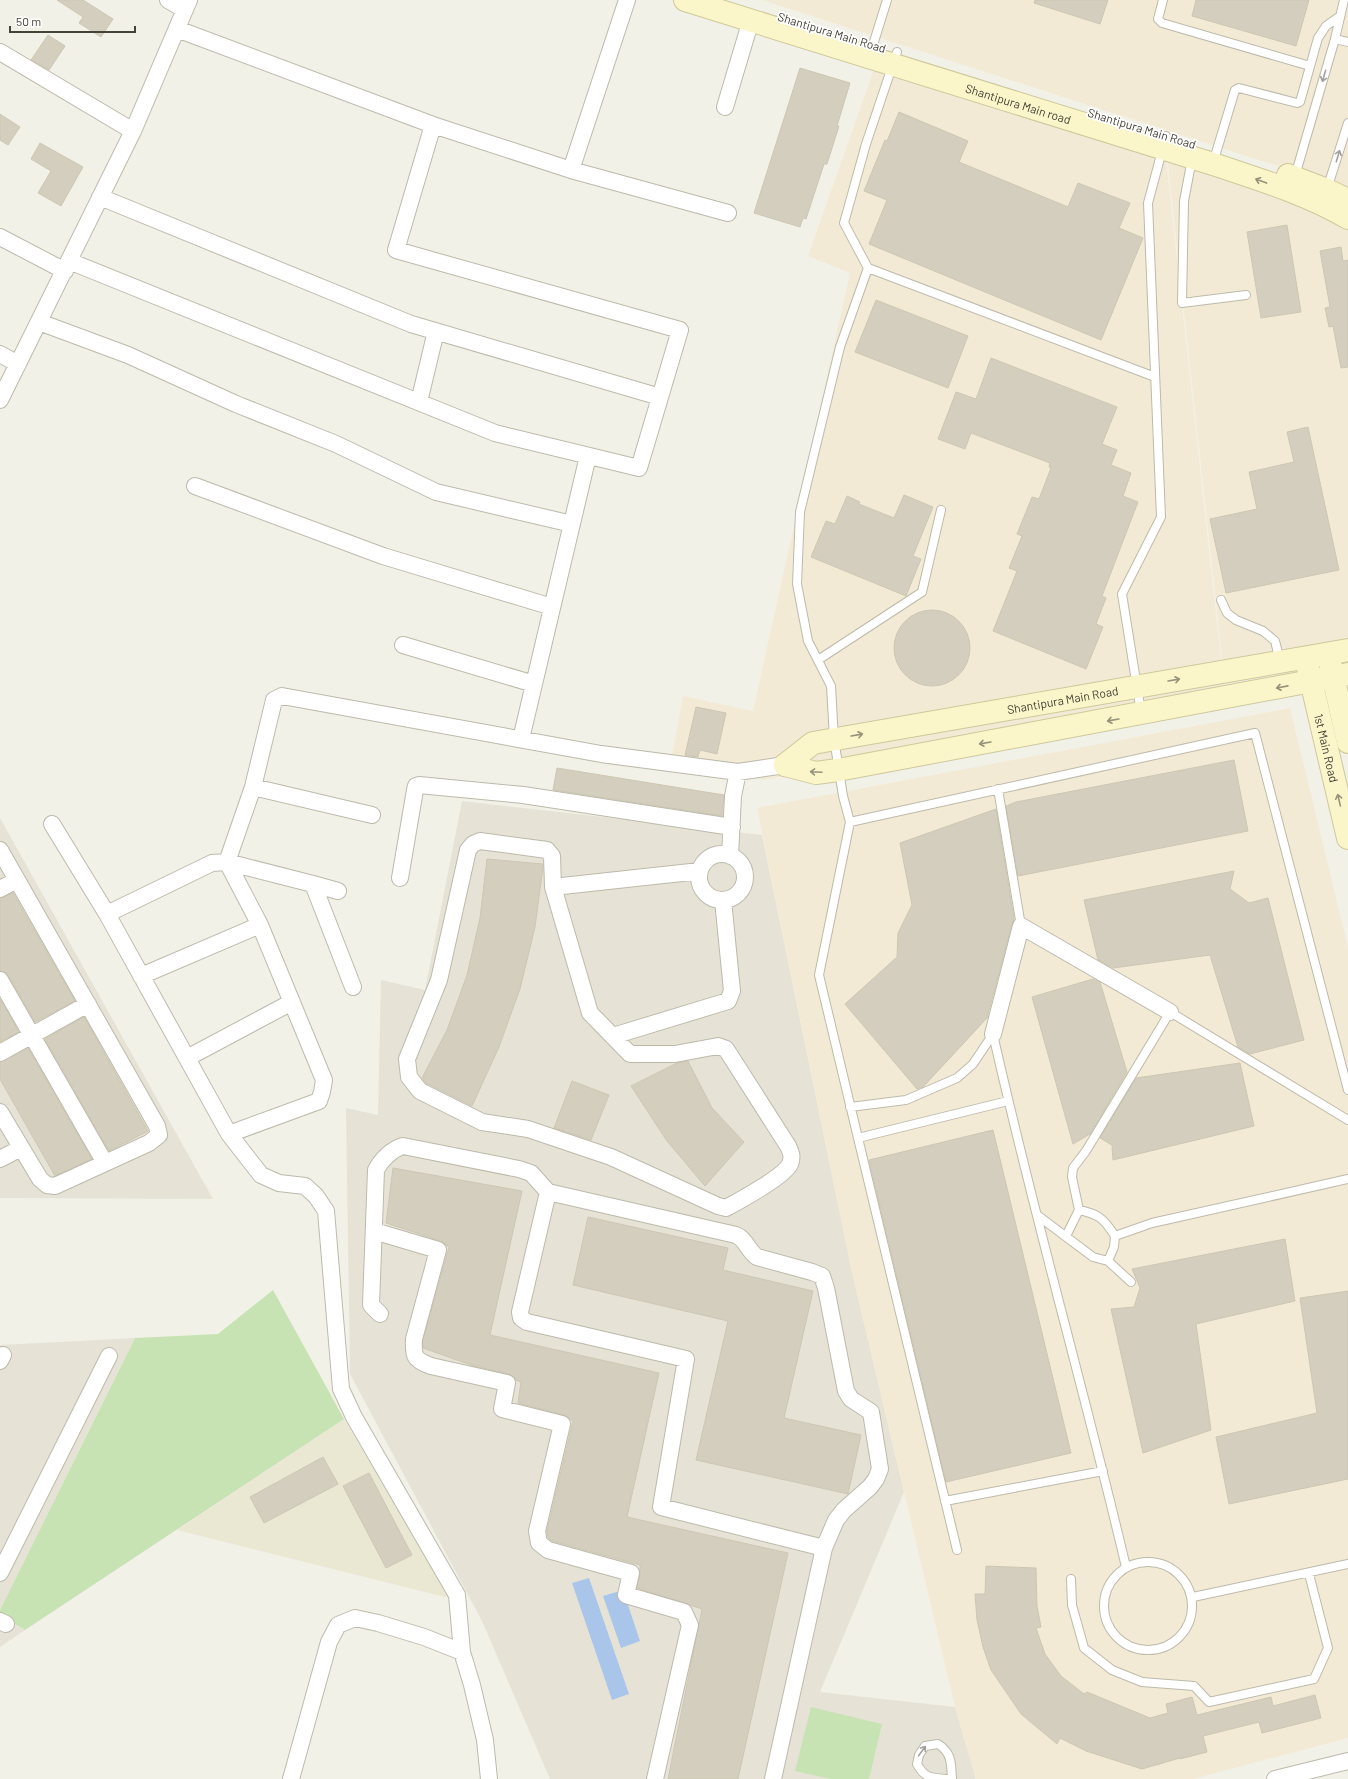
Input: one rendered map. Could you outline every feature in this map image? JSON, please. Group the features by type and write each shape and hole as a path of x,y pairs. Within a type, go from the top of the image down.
{"street":[{"path":"0,400 133,131 187,5 168,0"},
{"path":"571,170 627,0"},
{"name":"Shantipura Main road","path":"686,0 750,20 895,58"},
{"name":"Shantipura Main Road","path":"727,0 873,45 895,58 1215,158 1293,184 1325,197 1348,200"},
{"path":"725,107 750,20"},
{"path":"176,29 433,125 571,170 728,213"},
{"path":"0,52 133,131"},
{"path":"0,237 67,266 419,402 495,434 639,468 680,330 396,250 433,125"},
{"name":"Shantipura Main road","path":"1164,142 1192,157 1215,158"},
{"path":"100,197 411,324 660,397"},
{"path":"1325,197 1348,218"},
{"path":"39,322 128,355 236,404 336,444 436,492 572,524"},
{"path":"419,402 436,331"},
{"path":"0,354 18,364"},
{"path":"521,739 588,456"},
{"path":"195,486 383,556 552,607"},
{"path":"403,645 534,684"},
{"name":"Shantipura Main Road","path":"785,765 813,743 1338,652"},
{"name":"1st Main Road","path":"1338,652 1348,742"},
{"name":"1st Main Road","path":"1305,657 1348,838"},
{"path":"229,1134 319,1101 324,1080 260,925 227,862 253,787 272,706 274,700 282,696 601,754 738,772 785,765 816,773 1340,676"},
{"path":"730,856 733,796 738,772"},
{"path":"400,878 415,790 416,786 419,785 523,795 732,827"},
{"path":"253,787 372,815"},
{"path":"52,824 107,914 229,1134 261,1175 279,1183 305,1186 316,1196 326,1212 341,1389 354,1417 457,1595 462,1652 472,1685 485,1740 489,1779"},
{"path":"480,841 547,850 552,856 553,887 590,1013 630,1054 675,1054 718,1046 726,1049 788,1146 792,1155 790,1165 783,1173 726,1208 718,1206 611,1157 528,1129 482,1122 420,1091 409,1077 407,1059 439,980 468,850 472,844 480,841"},
{"path":"0,850 157,1126 159,1135 149,1143 55,1186 47,1185 40,1179 0,1112"},
{"path":"715,855 730,856 736,859 741,865 745,879 743,887 739,893 731,898 723,900 711,897 705,892 699,878 700,871 708,859 715,855"},
{"path":"107,914 212,863 227,862 338,891"},
{"path":"553,887 700,871"},
{"path":"0,889 17,880"},
{"path":"313,884 353,987"},
{"path":"613,1036 723,1004 728,1001 732,990 723,900"},
{"path":"141,976 260,925"},
{"path":"993,1034 1021,926 1170,1012"},
{"path":"0,980 105,1163"},
{"path":"187,1058 292,1002"},
{"path":"0,1053 88,1004"},
{"path":"380,1314 371,1306 376,1170 396,1148 403,1146 518,1169 531,1173 548,1192 736,1235 741,1237 752,1254 757,1258 822,1276 826,1288 846,1391 851,1399 871,1412 880,1469 876,1480 870,1488 844,1510 836,1520 824,1548 773,1779"},
{"path":"0,1159 21,1148"},
{"path":"548,1192 520,1312 521,1318 527,1322 686,1359 661,1507 824,1548"},
{"path":"374,1231 438,1250 414,1339 414,1353 416,1358 431,1366 507,1383 502,1409 562,1424 537,1530 539,1543 548,1550 631,1573 626,1595 684,1612 690,1625 655,1779"},
{"path":"0,1573 109,1356"},
{"path":"291,1779 329,1642 338,1625 355,1618 378,1623 424,1637 462,1652"},
{"path":"1275,1779 1348,1761"}],"lane":[{"path":"873,45 887,0"},
{"path":"1163,0 1158,19 1162,23 1310,66"},
{"path":"1293,184 1335,39 1344,0"},
{"path":"1215,158 1235,90 1239,88 1299,103 1301,101 1321,32 1340,16"},
{"path":"1335,39 1348,42"},
{"path":"895,58 866,144 844,223 868,268 1154,377"},
{"path":"1325,197 1348,123"},
{"path":"1141,714 1122,594 1160,517 1148,203 1164,142"},
{"path":"1192,157 1184,201 1182,303 1246,295"},
{"path":"868,268 840,347 800,512 797,584 808,641 831,686 834,739 838,770 850,822 819,975 956,1550"},
{"path":"818,660 922,592 941,510"},
{"path":"1221,600 1227,613 1232,617 1263,631 1275,641 1280,662"},
{"path":"850,822 1255,733 1348,1090"},
{"path":"998,789 1021,926"},
{"path":"1066,1236 1079,1210 1072,1177 1073,1168 1086,1151 1170,1012 1348,1120"},
{"path":"850,1107 906,1100 957,1078 973,1064 993,1034"},
{"path":"993,1034 1008,1102 1103,1471 1126,1567"},
{"path":"858,1138 1008,1102"},
{"path":"1115,1236 1152,1223 1348,1179"},
{"path":"1079,1210 1093,1213 1105,1221 1115,1236 1114,1247 1108,1261"},
{"path":"1037,1215 1093,1257 1108,1261 1131,1282"},
{"path":"945,1501 1103,1471"},
{"path":"1139,1562 1153,1562 1167,1565 1179,1573 1188,1584 1193,1597 1189,1625 1181,1637 1170,1645 1155,1650 1140,1650 1125,1644 1114,1634 1106,1620 1104,1605 1106,1590 1114,1577 1126,1567 1139,1562"},
{"path":"1193,1597 1308,1574 1348,1564"},
{"path":"1071,1578 1072,1605 1084,1648 1112,1670 1142,1682 1194,1686 1209,1702 1314,1679 1328,1648 1308,1574"},
{"path":"948,1779 933,1778 922,1774 917,1764 919,1754 926,1746 938,1744 945,1749 949,1755 952,1779"}],"shaded area":[{"path":"762,0 1348,0 1348,193 1315,178"},
{"path":"879,55 1164,141 1224,687 763,780 672,756 683,696 753,711 850,273 808,256"},
{"path":"1167,156 1271,192 1348,228 1348,656 1225,685"},
{"path":"1290,708 1348,947 1348,1738 1193,1779 976,1779 955,1707 852,1272 757,808"},
{"path":"462,801 762,835 852,1272 904,1492 820,1692 955,1707 976,1779 550,1779 482,1621 350,1374 346,1108 378,1115 381,980 425,990"},
{"path":"0,818 213,1199 0,1198"},
{"path":"135,1338 0,1610 0,1345"},
{"path":"344,1419 449,1598 177,1530"},
{"path":"0,1615 25,1630 0,1647"}],"green space":[{"path":"273,1290 344,1419 25,1630 0,1615 0,1610 135,1338 218,1334"},
{"path":"811,1707 882,1724 869,1779 830,1779 795,1771"}],"water":[{"path":"589,1578 629,1694 612,1700 572,1583"},
{"path":"623,1590 640,1641 621,1648 603,1596"}],"building":[{"path":"57,0 83,0 113,19 101,37 79,23 83,17"},
{"path":"1035,0 1108,0 1100,24 1034,3"},
{"path":"1196,0 1309,0 1296,46 1192,16"},
{"path":"48,35 65,46 49,70 31,60"},
{"path":"800,68 850,83 827,164 824,164 806,219 803,218 800,227 754,213"},
{"path":"899,112 968,141 959,162 1068,207 1078,183 1130,203 1119,228 1143,238 1101,340 869,244 887,200 864,191 885,140 887,141"},
{"path":"0,114 20,127 8,145 0,140"},
{"path":"40,143 83,167 61,206 38,193 51,171 31,159"},
{"path":"1287,225 1301,312 1261,318 1247,232"},
{"path":"1341,247 1343,261 1348,260 1348,367 1341,368 1333,326 1329,327 1325,308 1330,307 1320,251"},
{"path":"876,300 968,336 948,388 855,352"},
{"path":"991,358 1117,407 1102,444 1117,450 1111,465 1131,473 1123,496 1138,502 1102,596 1106,598 1096,624 1103,627 1086,669 993,631 1017,571 1009,568 1022,536 1017,534 1032,497 1039,499 1051,468 1049,467 1050,463 971,433 965,449 938,439 956,392 976,399"},
{"path":"1308,427 1339,570 1226,593 1210,519 1257,509 1249,472 1294,462 1287,432"},
{"path":"904,495 933,507 913,556 921,559 906,596 811,557 826,521 835,524 847,496 860,502 859,504 894,518"},
{"path":"932,610 946,613 959,621 967,634 970,648 967,662 959,675 946,683 932,686 918,683 905,675 897,662 894,648 897,634 905,621 918,613"},
{"path":"696,707 726,713 717,754 700,750 698,757 685,755"},
{"path":"1234,760 1248,831 1018,876 1006,806 1016,802"},
{"path":"557,768 724,795 722,816 553,790"},
{"path":"996,809 1014,919 987,1018 923,1087 917,1089 845,1004 897,957 898,933 912,905 900,843"},
{"path":"487,859 543,864 543,867 535,927 520,989 499,1047 472,1106 426,1083 422,1078 447,1030 467,975 480,918"},
{"path":"1234,871 1230,889 1249,903 1268,898 1304,1040 1250,1054 1238,1047 1210,955 1113,968 1098,960 1084,900"},
{"path":"13,893 75,1001 35,1022 8,975 0,971 0,898"},
{"path":"1093,979 1100,982 1127,1072 1090,1134 1073,1144 1032,997"},
{"path":"0,999 19,1032 0,1042"},
{"path":"84,1017 148,1131 109,1151 45,1039"},
{"path":"28,1048 92,1159 55,1176 0,1079 0,1062"},
{"path":"688,1061 712,1108 744,1142 705,1186 667,1141 631,1086 677,1063"},
{"path":"1240,1063 1254,1126 1113,1160 1112,1145 1100,1138 1136,1078"},
{"path":"572,1081 609,1095 591,1140 554,1128"},
{"path":"993,1130 1071,1453 946,1482 869,1160"},
{"path":"393,1168 522,1191 490,1335 659,1373 627,1517 788,1553 738,1779 668,1779 702,1609 637,1588 640,1575 640,1565 552,1541 548,1538 547,1531 573,1421 564,1415 518,1403 521,1382 509,1374 474,1366 423,1348 423,1340 449,1247 441,1241 386,1223"},
{"path":"588,1217 728,1248 723,1270 813,1291 784,1418 861,1435 848,1494 696,1460 728,1321 573,1285"},
{"path":"1285,1239 1295,1301 1196,1324 1211,1430 1143,1453 1111,1309 1134,1307 1140,1288 1132,1269"},
{"path":"1348,1291 1348,1479 1229,1504 1216,1437 1317,1413 1300,1298"},
{"path":"323,1457 338,1484 264,1523 250,1497"},
{"path":"369,1473 412,1555 386,1568 343,1486"},
{"path":"986,1566 1036,1568 1037,1606 1041,1627 1036,1628 1045,1654 1061,1676 1084,1694 1087,1692 1150,1718 1168,1713 1166,1704 1192,1697 1197,1715 1271,1697 1273,1706 1315,1695 1321,1718 1262,1733 1259,1722 1203,1736 1207,1752 1142,1769 1086,1751 1060,1738 1057,1744 1021,1714 991,1670 983,1647 977,1620 975,1594 985,1594"}]}
